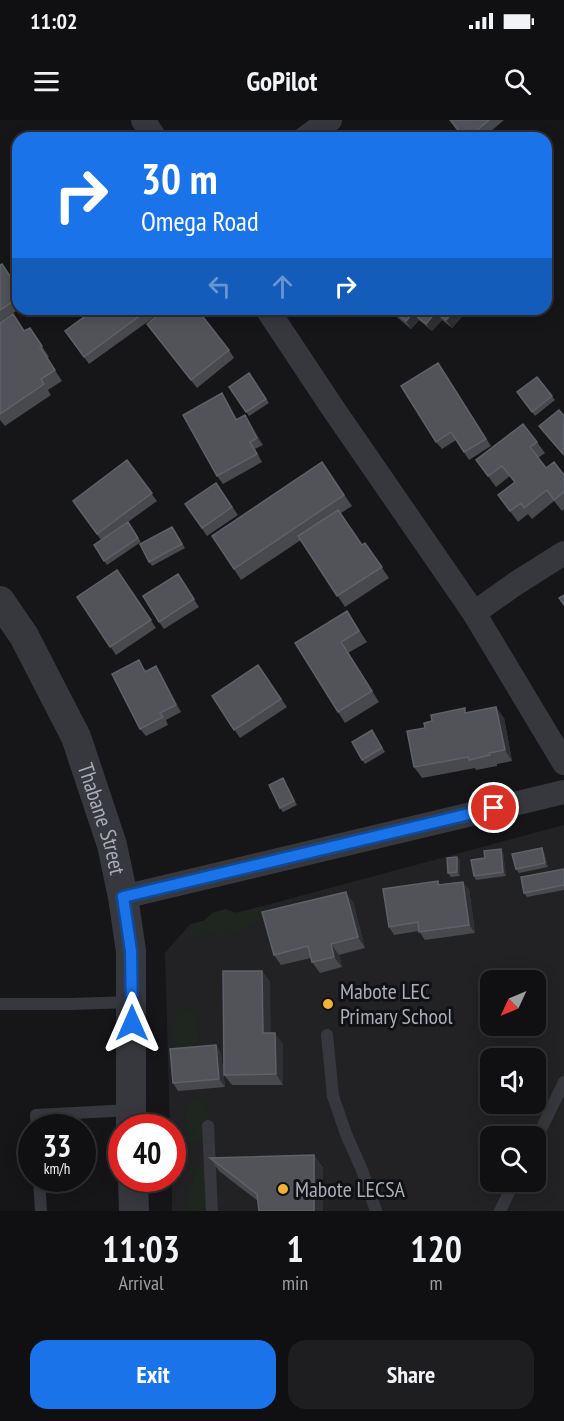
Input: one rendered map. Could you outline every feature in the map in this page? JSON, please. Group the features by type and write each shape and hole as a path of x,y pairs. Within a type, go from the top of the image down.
{"street":[{"path":"313,132 330,120"},
{"path":"271,315 474,613 564,764"},
{"path":"474,613 564,553"},
{"name":"Thabane Street","path":"0,601 24,636 76,737 112,845 131,951 131,1114"},
{"path":"123,897 564,792"},
{"path":"133,1192 134,1211"}],"lane":[{"path":"0,1004 132,1002"},
{"path":"327,1035 333,1096 376,1211"},
{"path":"543,1126 564,1082"},
{"path":"208,1126 212,1211"},
{"path":"39,1192 40,1211"},
{"path":"500,1211 509,1192"}],"shaded area":[{"name":"Mabote LEC Primary School","path":"564,825 564,1211 172,1211 172,1192 186,1192 186,1114 170,1114 165,953 190,924"},
{"path":"259,907 265,913 263,918 238,932 226,935 207,933 200,938 190,932 196,923 205,920 212,913 225,909 237,913"},
{"path":"178,1008 193,1010 199,1033 195,1048 176,1049 172,1028"},
{"path":"202,1097 208,1112 201,1141 191,1145 186,1131 186,1114 190,1100"},
{"path":"204,1164 213,1211 187,1211 186,1200 195,1168"}],"building":[{"path":"450,120 489,120 475,132 460,132"},
{"path":"2,264 12,279 12,302 0,310 0,265"},
{"path":"12,315 24,331 30,328 55,370 41,379 44,384 0,414 0,323"},
{"path":"87,315 141,315 84,357 65,331"},
{"path":"158,315 202,315 229,350 191,380 147,324"},
{"path":"398,315 411,315 406,321"},
{"path":"415,315 434,315 426,324"},
{"path":"440,315 451,315 446,320"},
{"path":"438,363 486,439 464,452 451,432 436,442 401,386"},
{"path":"249,373 266,399 246,412 229,387"},
{"path":"537,377 552,396 532,412 517,392"},
{"path":"222,393 236,420 245,415 257,438 250,442 257,454 217,476 183,415"},
{"path":"559,410 564,416 563,454 539,426"},
{"path":"523,424 537,442 530,447 546,468 554,462 564,475 564,492 554,500 547,490 524,508 521,503 510,511 498,495 515,482 502,466 488,476 476,460"},
{"path":"127,460 152,493 97,534 73,501"},
{"path":"322,462 344,495 234,569 212,536"},
{"path":"216,483 232,507 202,528 185,504"},
{"path":"338,510 362,545 365,543 382,567 337,596 298,536"},
{"path":"128,522 138,538 104,561 94,545"},
{"path":"172,527 182,544 149,562 140,544"},
{"path":"117,570 151,620 110,647 77,597"},
{"path":"178,574 194,599 159,622 143,596"},
{"path":"564,595 564,605 559,598"},
{"path":"347,611 359,631 341,642 372,691 338,712 295,643"},
{"path":"139,660 145,672 156,666 176,705 160,713 163,717 140,729 112,674"},
{"path":"258,665 281,699 234,730 212,696"},
{"path":"496,707 505,750 469,760 468,757 414,767 407,731 425,728 424,723 432,721 431,715 465,708 465,713"},
{"path":"372,730 382,748 362,760 352,742"},
{"path":"283,778 294,801 280,808 269,785"},
{"path":"542,848 545,863 516,869 512,854"},
{"path":"501,849 503,872 474,876 471,860 485,858 484,851"},
{"path":"457,857 457,872 448,873 447,858"},
{"path":"564,869 564,885 524,893 521,877"},
{"path":"438,881 438,885 463,882 469,925 419,932 418,922 389,927 383,889"},
{"path":"346,892 358,937 331,944 334,957 312,962 308,946 274,955 262,912"},
{"path":"223,971 262,971 263,1033 275,1033 276,1074 224,1075"},
{"path":"216,1045 219,1079 173,1083 170,1049"},
{"name":"Mabote LECSA","path":"314,1155 314,1211 259,1211 257,1194 210,1158"}],"place":[{"name":"Mabote LEC Primary School","path":"328,1004"},
{"name":"Mabote LECSA","path":"283,1189"}],"route":[{"path":"132,1023 131,951 123,897 494,808"}]}
